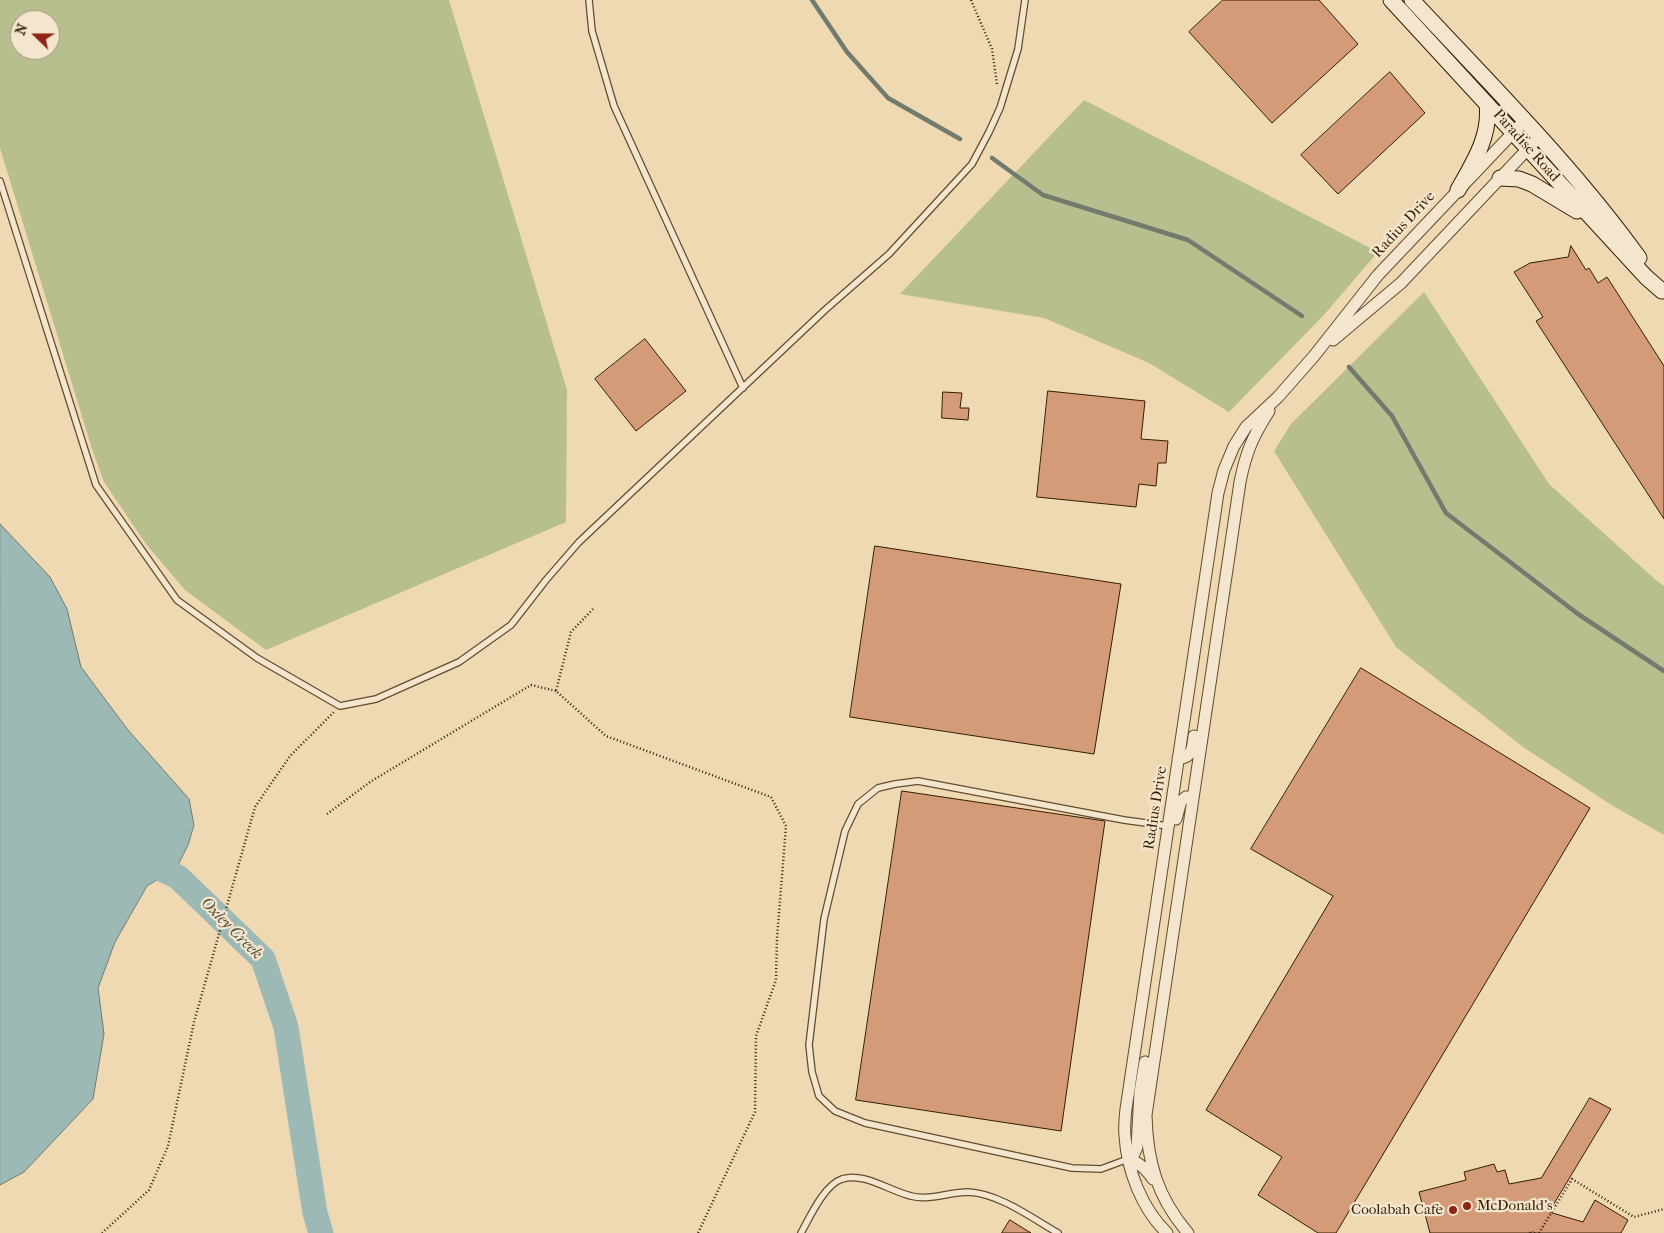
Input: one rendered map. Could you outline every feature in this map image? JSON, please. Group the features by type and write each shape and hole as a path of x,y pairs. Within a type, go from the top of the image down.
{"street":[{"name":"Paradise Road","path":"1391,0 1487,104 1539,138 1589,192 1663,292"},
{"name":"Paradise Road","path":"1412,0 1519,126 1528,149 1646,278 1663,292"},
{"path":"1458,190 1477,156 1488,124 1487,104"},
{"name":"Radius Drive","path":"1167,1233 1146,1205 1136,1184 1128,1159 1124,1135 1126,1109 1153,923 1215,512 1224,470 1234,446 1246,427 1278,397 1314,356 1378,275 1519,126"},
{"name":"Radius Drive","path":"1314,356 1401,283 1539,138"},
{"path":"1500,178 1519,179 1532,184 1593,221"},
{"name":"Radius Drive","path":"1188,1233 1174,1218 1158,1187 1147,1140 1146,1115 1217,630 1245,457 1255,434 1278,397"},
{"path":"1178,758 1189,756 1192,749 1203,675 1217,630"},
{"path":"1153,923 1165,889 1181,801 1186,797 1192,797"},
{"path":"1128,1159 1134,1154 1136,1147 1142,1082 1147,1054 1158,1026"},
{"path":"1128,1159 1137,1162 1146,1169 1158,1187"}],"lane":[{"path":"589,0 592,31 614,106 743,388"},
{"path":"0,181 96,485 178,600 257,658 340,706 376,699 459,662 511,625 579,542 825,310 889,254 972,164 1000,108 1018,49 1024,0"},
{"path":"1128,1159 1101,1169 1072,1168 865,1124 835,1111 819,1096 812,1072 810,1036 824,920 845,830 858,804 878,788 918,781 1124,820 1168,826"},
{"path":"801,1233 832,1184 852,1178 862,1179 912,1197 930,1198 966,1192 979,1193 996,1198 1058,1233"}],"path":[{"path":"971,0 992,50 1000,108"},
{"path":"556,691 571,632 593,609"},
{"path":"328,814 370,782 531,685 556,691 606,736 770,797 786,826 776,980 756,1036 755,1112 698,1233"},
{"path":"102,1233 149,1190 168,1146 194,1022 255,807 290,756 340,706"},
{"path":"1539,1233 1572,1179 1634,1217 1664,1209"}],"green space":[{"path":"0,0 449,0 567,390 566,522 266,650 185,590 146,544 104,482 92,449 0,148"},
{"path":"1084,100 1378,252 1323,316 1229,412 1149,363 1044,318 900,294"},
{"path":"1424,292 1549,484 1664,586 1664,835 1613,806 1523,747 1396,647 1274,451 1291,424"}],"water":[{"path":"0,524 50,577 67,609 81,667 128,730 189,799 194,825 188,845 176,869 178,877 160,878 147,886 115,942 98,988 104,1034 93,1099 24,1172 0,1185"}],"building":[{"path":"1223,0 1319,0 1358,44 1272,123 1189,32"},
{"path":"1390,72 1425,113 1338,194 1301,155"},
{"path":"1571,246 1586,270 1589,268 1598,283 1607,277 1664,366 1664,519 1536,321 1543,317 1514,272 1530,263 1568,257"},
{"path":"645,339 686,391 636,431 595,379"},
{"path":"1048,391 1145,401 1141,439 1168,441 1166,463 1158,463 1156,486 1139,484 1136,507 1037,497"},
{"path":"943,392 962,393 960,408 969,408 968,420 942,418"},
{"path":"875,546 1121,584 1094,754 850,717"},
{"path":"1361,668 1590,808 1336,1233 1318,1233 1258,1195 1282,1157 1206,1110 1333,896 1251,849"},
{"path":"902,791 1105,821 1061,1131 856,1100"},
{"path":"1590,1098 1611,1109 1549,1212 1583,1222 1595,1200 1628,1220 1621,1233 1430,1233 1419,1192 1466,1180 1464,1172 1494,1164 1497,1172 1505,1170 1509,1184 1541,1178"},
{"path":"1010,1220 1031,1233 1002,1233"}],"waterway":[{"path":"812,0 847,52 888,98 960,139"},
{"path":"992,158 1043,195 1188,240 1302,316"},
{"path":"1349,367 1392,416 1446,513 1578,614 1664,671"},
{"name":"Oxley Creek","path":"148,863 178,877 263,959 286,1027 315,1213 321,1233"}],"place":[{"name":"McDonald's","path":"1467,1206"},
{"name":"Coolabah Cafe","path":"1453,1210"}]}
